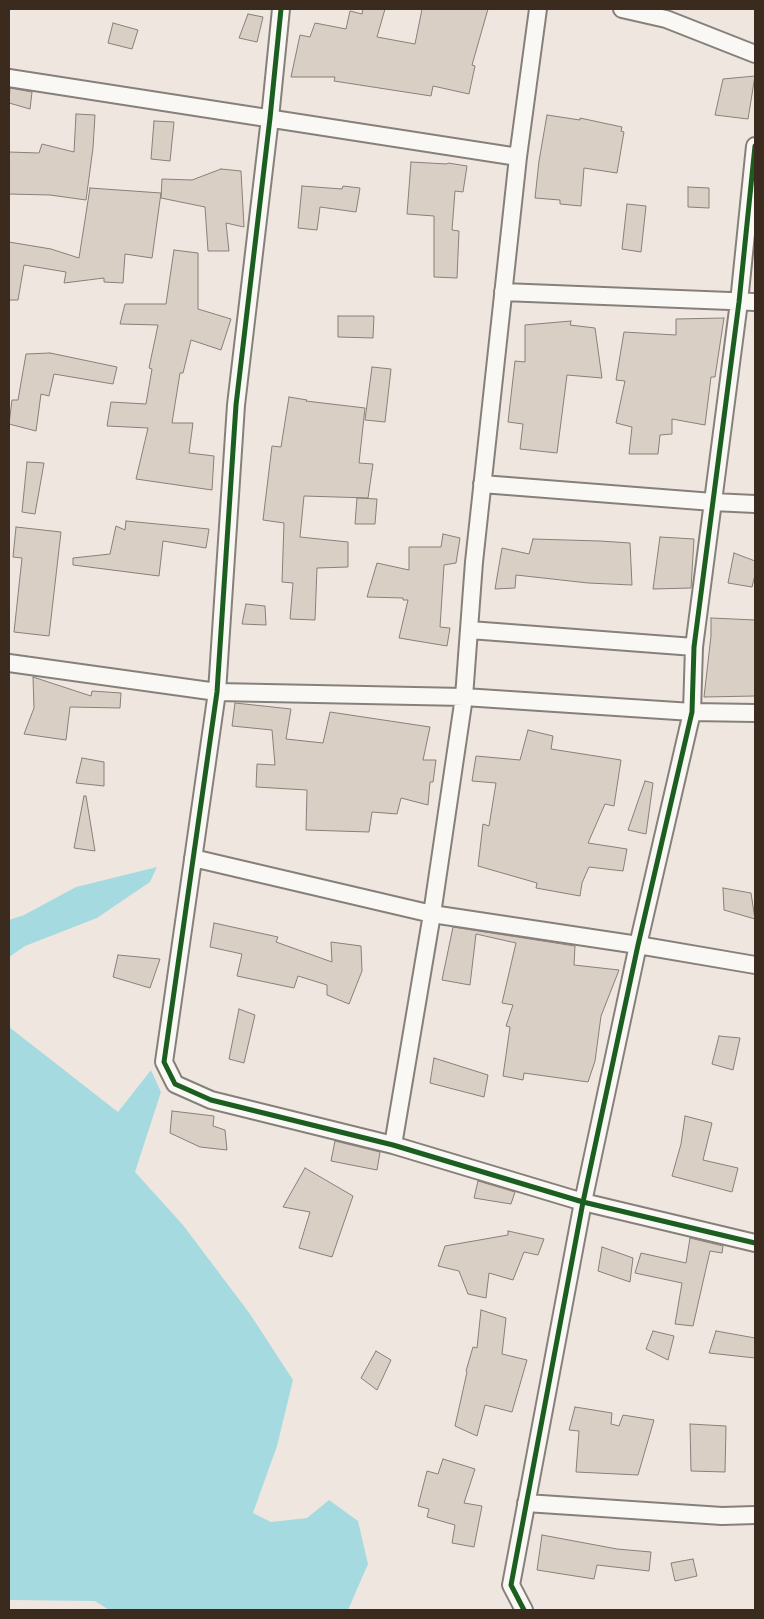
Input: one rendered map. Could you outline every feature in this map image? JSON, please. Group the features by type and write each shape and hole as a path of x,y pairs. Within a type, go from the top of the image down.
{"street":[{"path":"281,9 236,405 217,692 164,1062 175,1084 211,1100 393,1145 583,1202 755,1243"},
{"path":"393,1145 432,914 464,698 482,484 518,157 538,9"},
{"path":"622,9 666,14 755,54"},
{"path":"9,78 518,157"},
{"path":"524,1610 511,1586 526,1503 583,1202 638,945 692,712 694,647 738,302 755,146"},
{"path":"503,292 755,302"},
{"path":"482,484 755,504"},
{"path":"470,630 694,647"},
{"path":"9,663 217,692 464,698 692,712 755,713"},
{"path":"193,858 432,914 638,945 755,965"},
{"path":"526,1503 722,1516 755,1515"}],"water":[{"path":"157,867 150,882 97,918 25,946 9,957 9,920 24,915 76,887"},
{"path":"9,1027 118,1112 151,1070 161,1092 135,1172 183,1225 250,1314 293,1380 277,1446 253,1513 271,1522 307,1518 329,1500 358,1521 368,1564 348,1610 109,1610 95,1601 9,1600"}],"building":[{"path":"363,9 385,9 377,37 415,44 422,9 488,9 472,65 475,66 469,94 433,86 431,96 334,81 335,77 291,77 300,35 310,37 315,23 346,29 350,11 362,14"},
{"path":"248,14 263,17 257,42 239,38"},
{"path":"113,23 138,30 132,49 108,43"},
{"path":"755,76 748,119 715,115 723,79"},
{"path":"10,88 32,92 30,109 9,103"},
{"path":"76,114 95,115 86,200 50,195 9,194 9,152 39,153 42,144 74,152"},
{"path":"547,115 580,120 580,118 622,127 621,131 624,132 617,173 584,168 581,206 560,204 560,200 535,198"},
{"path":"154,121 174,122 170,161 151,159"},
{"path":"411,162 448,163 467,166 463,192 455,191 452,230 459,231 457,278 434,277 434,216 407,214"},
{"path":"221,169 241,171 244,227 226,223 229,251 208,251 205,207 161,198 162,179 192,180"},
{"path":"302,186 342,189 343,186 360,188 356,212 320,207 317,230 298,228"},
{"path":"688,187 709,188 709,208 688,207"},
{"path":"90,188 161,193 152,258 125,254 123,283 104,282 104,278 64,283 66,272 24,265 18,300 9,300 9,242 51,249 79,258"},
{"path":"627,204 646,206 641,252 622,249"},
{"path":"174,250 198,253 198,309 231,319 221,350 191,340 183,373 180,373 172,423 193,423 189,453 214,456 212,490 136,479 148,428 107,426 111,402 146,404 152,369 149,368 158,325 120,324 125,304 166,304"},
{"path":"338,316 374,316 373,338 338,337"},
{"path":"724,318 715,377 711,377 705,425 672,419 672,434 660,435 658,454 629,454 632,427 616,423 625,381 616,380 624,332 676,335 676,319"},
{"path":"571,321 570,325 595,328 602,378 567,375 557,453 520,449 523,424 508,422 515,361 525,362 525,325"},
{"path":"50,353 117,367 113,384 54,374 49,396 41,394 36,431 9,424 12,400 18,400 26,354"},
{"path":"372,367 391,369 385,422 365,420"},
{"path":"289,397 306,401 365,408 359,463 373,464 368,498 304,496 300,537 348,542 348,567 317,568 315,620 290,619 293,583 282,582 284,523 263,520 272,446 281,447"},
{"path":"27,462 44,463 35,514 22,512"},
{"path":"357,498 377,499 375,524 355,524"},
{"path":"126,521 209,529 206,548 163,541 159,576 73,565 73,558 110,554 116,526 125,530"},
{"path":"16,527 61,532 49,636 14,632 22,558 13,557"},
{"path":"443,534 460,538 456,563 444,565 440,627 450,628 447,646 399,638 408,600 403,600 403,598 367,597 377,563 409,570 409,547 441,547"},
{"path":"660,537 694,539 691,588 653,589"},
{"path":"533,539 630,543 632,585 588,583 516,575 515,588 495,589 502,548 529,554"},
{"path":"734,553 755,561 755,575 752,587 728,583"},
{"path":"246,604 265,606 266,625 242,624"},
{"path":"711,618 755,620 755,696 704,697 711,636"},
{"path":"33,677 91,696 92,691 121,693 120,708 70,707 66,740 24,734 34,708"},
{"path":"235,703 291,709 286,739 323,743 330,712 430,727 423,760 436,760 433,782 430,782 428,805 401,798 397,814 372,812 369,832 306,830 307,790 256,787 257,764 275,765 272,730 232,726"},
{"path":"528,730 553,736 551,749 621,760 614,806 605,804 588,843 627,849 623,871 589,867 582,883 580,896 536,888 537,883 478,866 483,824 489,826 496,783 472,781 476,756 520,760"},
{"path":"82,758 104,762 104,786 76,783"},
{"path":"645,781 653,783 646,834 628,830"},
{"path":"84,796 86,796 95,851 74,848"},
{"path":"723,888 751,893 755,919 724,910"},
{"path":"214,923 278,937 276,942 332,962 331,942 361,946 362,971 349,1004 327,995 327,985 298,976 294,988 237,976 242,954 210,947"},
{"path":"453,927 575,946 574,965 619,970 601,1016 595,1061 588,1082 524,1073 523,1080 503,1076 510,1027 506,1026 513,1005 502,1003 516,943 476,934 470,985 442,980"},
{"path":"118,955 160,959 150,988 113,977"},
{"path":"239,1009 255,1015 244,1063 229,1059"},
{"path":"719,1036 740,1038 733,1070 712,1064"},
{"path":"434,1058 488,1075 484,1097 430,1083"},
{"path":"172,1111 214,1116 213,1126 225,1130 227,1150 200,1147 170,1133"},
{"path":"685,1116 712,1123 703,1160 738,1168 732,1192 672,1176 681,1144"},
{"path":"335,1141 380,1152 377,1170 331,1161"},
{"path":"305,1168 353,1196 332,1257 299,1248 310,1212 283,1207"},
{"path":"478,1181 515,1192 511,1204 474,1198"},
{"path":"508,1231 544,1239 538,1255 524,1252 513,1280 489,1273 486,1298 468,1294 459,1271 438,1266 445,1246 508,1235"},
{"path":"690,1238 723,1246 722,1253 710,1251 693,1326 675,1324 682,1283 635,1273 641,1253 686,1263"},
{"path":"602,1247 633,1258 630,1282 598,1271"},
{"path":"481,1310 506,1318 502,1354 527,1360 512,1412 485,1405 477,1436 455,1426 466,1371 473,1347 477,1348"},
{"path":"653,1331 674,1336 668,1360 646,1349"},
{"path":"716,1331 755,1338 755,1358 709,1353"},
{"path":"376,1351 391,1360 377,1390 361,1378"},
{"path":"575,1407 612,1413 611,1424 619,1426 623,1415 654,1420 638,1475 576,1472 579,1431 569,1430"},
{"path":"690,1424 726,1426 725,1472 691,1471"},
{"path":"443,1459 475,1469 464,1503 482,1506 474,1547 452,1543 455,1525 427,1517 429,1509 418,1506 427,1471 438,1474"},
{"path":"542,1535 617,1549 651,1552 649,1571 597,1565 594,1579 537,1570"},
{"path":"693,1559 697,1576 675,1581 671,1563"}],"cycle path":[{"path":"281,9 236,405 217,692 164,1062 175,1084 211,1100 393,1145 583,1202 755,1243"},
{"path":"524,1610 511,1585 583,1202 638,945 692,712 694,647 739,302 755,146"}]}
